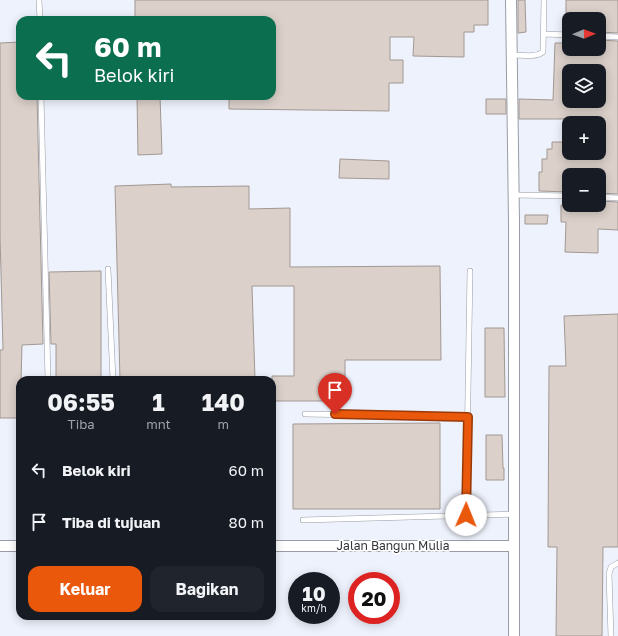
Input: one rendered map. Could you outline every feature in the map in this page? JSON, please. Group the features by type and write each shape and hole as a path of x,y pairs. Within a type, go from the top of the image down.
{"street":[{"path":"512,0 514,195 514,636"},
{"path":"0,546 16,546"},
{"name":"Jalan Bangun Mulia","path":"276,546 514,546"}],"lane":[{"path":"39,0 40,16"},
{"path":"512,55 539,55 543,52 544,0"},
{"path":"544,34 562,35"},
{"path":"606,36 618,37"},
{"path":"42,100 48,376"},
{"path":"514,195 562,196"},
{"path":"606,197 618,198"},
{"path":"108,268 113,376"},
{"path":"466,515 470,271"},
{"path":"305,414 468,417"},
{"path":"303,520 515,514"},
{"path":"611,636 609,574 611,568 618,563"}],"building":[{"path":"135,0 488,0 488,25 474,25 474,32 464,32 464,57 413,56 414,37 390,37 390,60 403,60 403,83 389,83 389,111 229,109 229,100 276,100 276,16 135,16"},
{"path":"518,0 525,0 526,32 518,33"},
{"path":"566,0 618,0 618,33 606,32 606,12 566,12"},
{"path":"606,40 618,41 618,194 606,193 606,168 562,168 562,192 539,191 539,172 542,172 542,159 547,159 547,149 552,149 552,142 562,142 562,160 606,160 606,116 562,116 562,119 519,119 519,99 553,100 555,43 562,43 562,56 606,56"},
{"path":"16,42 16,100 37,100 43,344 22,345 21,376 16,376 16,418 0,418 0,350 3,350 0,235 0,43"},
{"path":"486,99 506,99 506,114 486,114"},
{"path":"137,100 160,100 162,154 138,155"},
{"path":"340,159 389,161 389,179 339,178"},
{"path":"171,184 171,187 249,186 249,209 290,208 290,267 440,266 441,360 345,360 345,401 276,401 276,376 294,376 294,286 252,286 255,376 120,376 115,186"},
{"path":"606,201 618,202 618,230 598,229 598,253 565,252 566,222 561,222 561,205 562,212 606,212"},
{"path":"525,215 548,215 547,224 525,224"},
{"path":"101,271 101,376 56,376 56,344 51,344 49,272"},
{"path":"618,314 618,547 603,547 602,636 556,636 557,547 548,547 549,366 566,366 564,316"},
{"path":"485,328 504,328 505,397 485,397"},
{"path":"440,423 440,509 293,509 293,424"},
{"path":"486,435 502,435 504,480 486,480"}],"route":[{"path":"335,414 468,417 466,515"}]}
